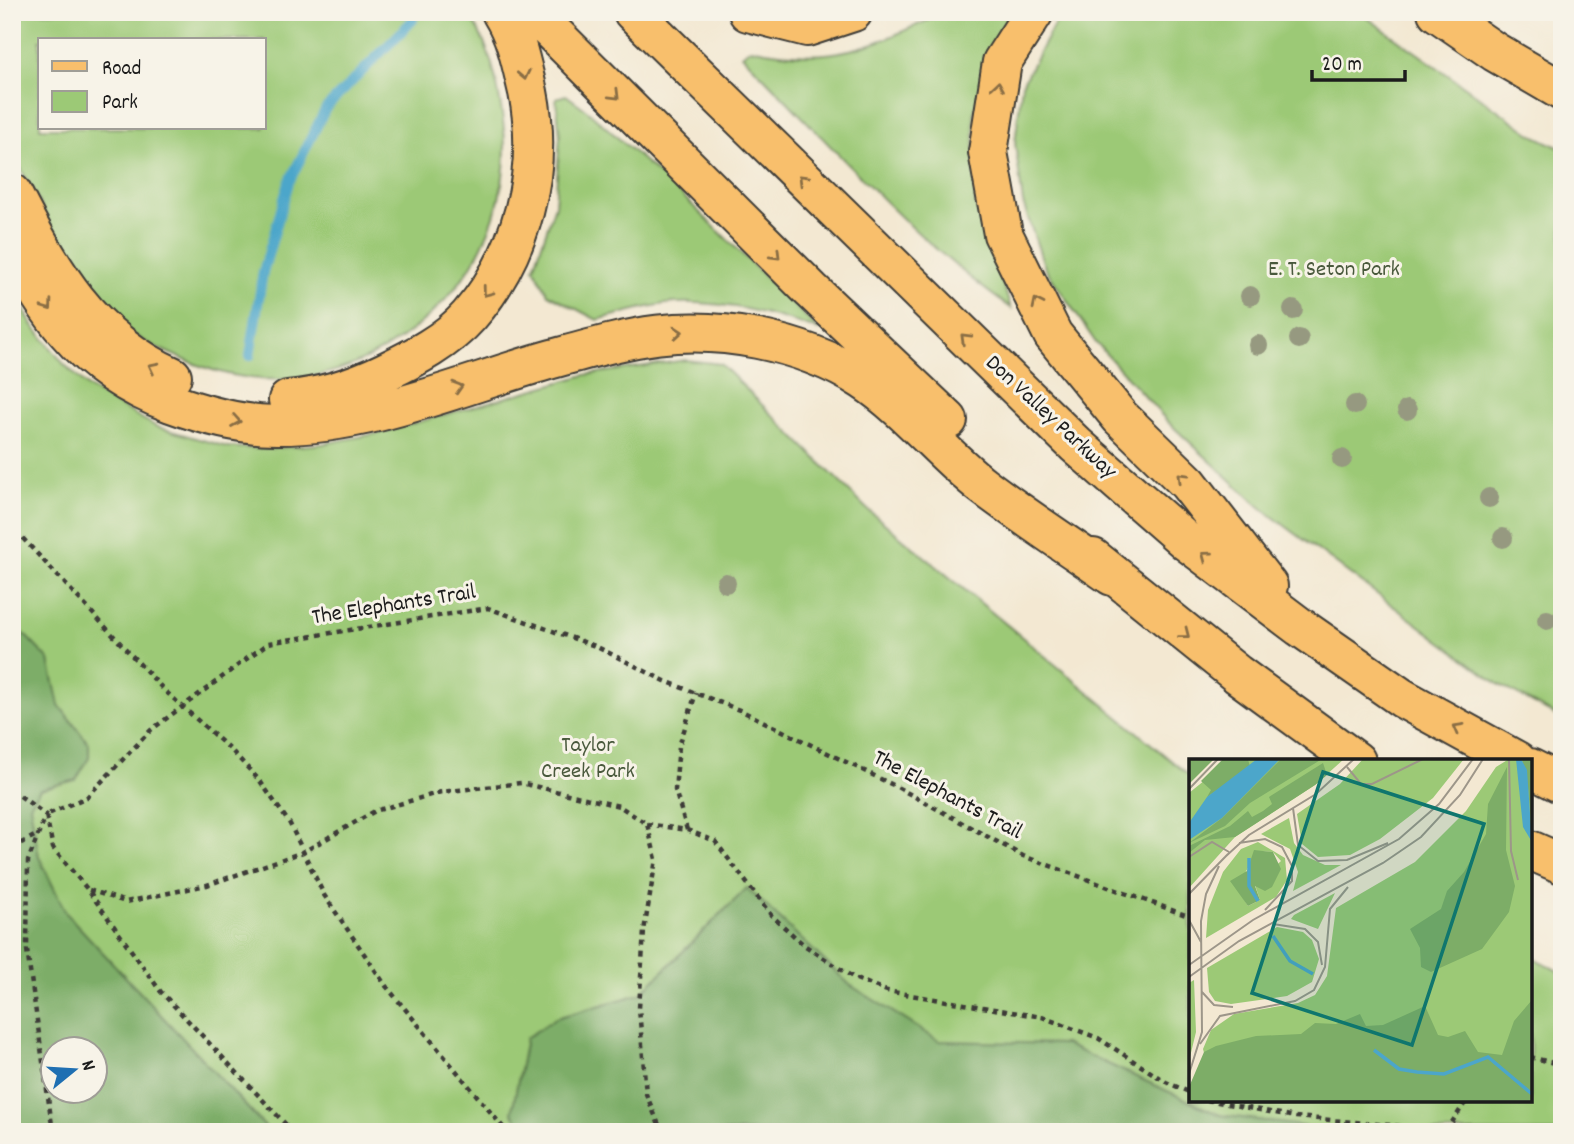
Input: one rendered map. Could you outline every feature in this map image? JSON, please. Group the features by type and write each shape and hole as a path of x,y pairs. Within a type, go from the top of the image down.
{"main road":[{"path":"12,193 54,273 101,329 131,355 198,387 240,395 282,400 311,398 357,385 420,355 467,318 500,275 527,210 534,123 516,37 500,12"},
{"path":"532,12 811,289 1112,576"},
{"name":"Don Valley Parkway","path":"633,12 1076,445 1186,541 1300,627 1402,698 1513,759"},
{"path":"748,12 807,27 853,12"},
{"path":"1034,12 1002,62 988,152 1003,234 1053,335 1121,417 1188,483 1300,627"},
{"path":"1437,12 1495,52 1562,91"},
{"path":"12,247 39,294 68,332 107,372 146,394 236,422 276,425 319,422 386,408 639,336 702,330 760,339 815,355 863,380 981,484 1112,576 1237,674 1353,759"},
{"path":"1532,769 1562,784"},
{"path":"1532,851 1562,864"}],"path":[{"path":"16,531 182,707 232,751 260,781 290,824 324,895 386,986 507,1132"},
{"name":"The Elephants Trail","path":"46,815 87,797 151,730 268,643 488,608 595,646 696,693 743,711 895,786 1023,856 1189,916"},
{"path":"687,830 675,790 679,746 696,693"},
{"path":"88,890 126,902 207,885 303,852 375,811 441,792 522,783 620,806 647,824 687,830 715,841 771,915 804,945 853,978 887,991 1042,1017 1098,1038 1166,1082 1189,1092"},
{"path":"12,790 46,815 53,848 88,890 161,992 293,1132"},
{"path":"46,815 28,861 27,950 53,1132"},
{"path":"647,824 656,859 644,931 639,1008 646,1094 662,1132"},
{"path":"12,848 39,833"},
{"path":"1532,1058 1562,1065"},
{"path":"1217,1102 1296,1117 1446,1131 1466,1102"}],"green space":[{"path":"12,12 465,12 481,35 495,78 503,120 504,169 494,217 474,261 445,300 416,327 385,349 353,365 320,375 285,379 249,378 213,370 162,350 127,330 108,312 85,283 55,235 18,163 11,136"},
{"path":"942,12 1012,12 994,47 974,112 975,203 1011,308 974,281 905,220 742,55 750,48 812,55 849,50 887,38 930,20"},
{"name":"E. T. Seton Park","path":"1061,12 1359,12 1533,135 1562,149 1562,719 1498,684 1261,508 1169,423 1096,343 1045,268 1023,203 1015,143 1022,84"},
{"path":"566,95 588,111 683,196 819,330 749,310 695,303 657,305 597,320 548,294 534,268 555,205 560,136 556,98"},
{"name":"Taylor Creek Park","path":"12,288 32,324 63,363 90,389 157,427 227,447 266,449 322,444 380,433 585,375 686,360 721,364 867,509 1189,775 1189,1102 1532,1102 1532,957 1562,973 1562,1132 12,1132"},
{"path":"12,628 25,635 49,660 59,705 89,744 89,758 76,780 40,789 30,805 39,857 66,913 270,1132 12,1132"},
{"path":"747,888 850,985 939,1041 1064,1044 1220,1115 1347,1132 525,1132 512,1112 526,1038 556,1018 640,994"}],"waterway":[{"path":"250,356 263,272 289,182 326,108 413,20"}]}
